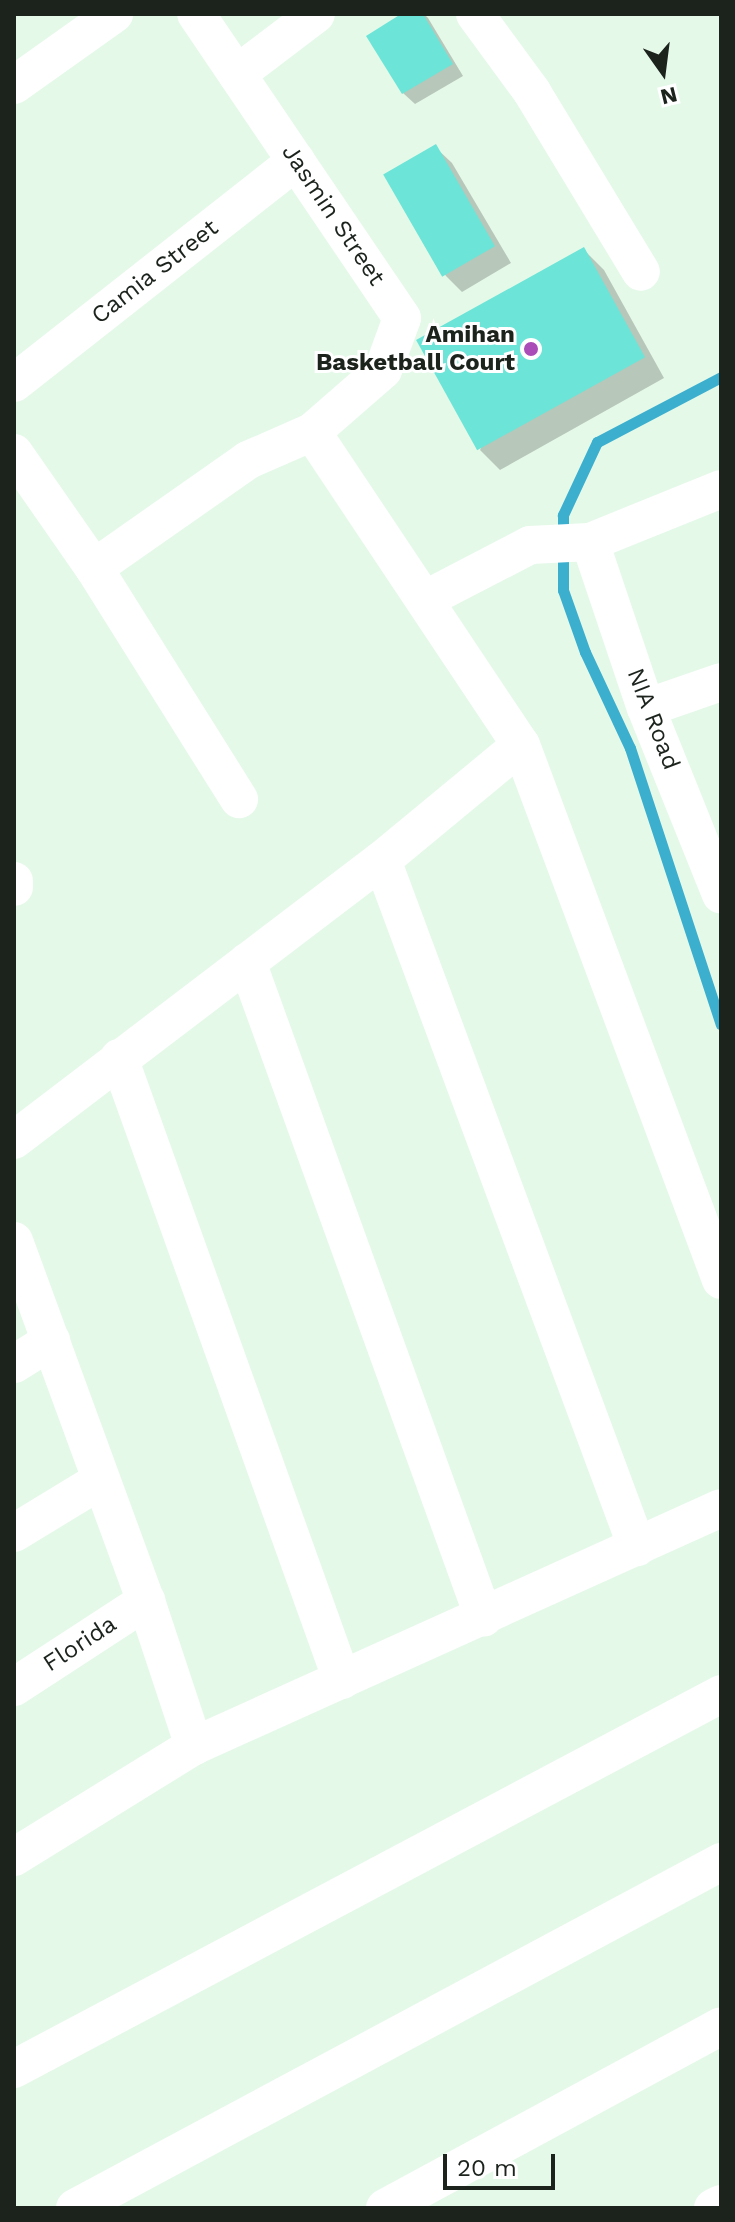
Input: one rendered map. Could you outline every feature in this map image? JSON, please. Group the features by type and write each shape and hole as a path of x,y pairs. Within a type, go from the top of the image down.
{"street":[{"path":"14,85 114,14"},
{"name":"Jasmin Street","path":"94,568 248,460 312,432 383,370 402,318 196,14"},
{"path":"237,74 316,14"},
{"path":"475,14 532,92 641,272"},
{"name":"Camia Street","path":"14,383 296,161"},
{"path":"312,432 521,745 721,1280"},
{"path":"14,453 94,568 239,799"},
{"path":"426,599 530,545 590,542 721,489"},
{"name":"NIA Road","path":"590,542 646,708 721,895"},
{"path":"646,708 721,682"},
{"path":"14,1140 382,860 521,745"},
{"path":"382,860 637,1547"},
{"path":"247,962 484,1618"},
{"path":"119,1058 342,1680"},
{"path":"14,1241 146,1601 194,1746"},
{"path":"14,1364 51,1341"},
{"path":"14,1533 101,1480"},
{"path":"14,1857 194,1746 484,1618 721,1508"},
{"name":"Florida","path":"14,1687 146,1601"},
{"path":"14,2069 721,1694"},
{"path":"75,2208 721,1862"},
{"path":"385,2208 721,2026"},
{"path":"713,2208 721,2204"}],"building":[{"path":"401,14 423,14 453,64 402,94 366,36"},
{"path":"436,144 495,246 442,277 383,175"},
{"name":"Amihan Basketball Court","path":"584,247 645,357 477,450 416,340"}],"waterway":[{"path":"721,377 597,442 563,515 563,590 585,652 630,748 721,1024"}],"place":[{"name":"Amihan Basketball Court","path":"531,349"}]}
